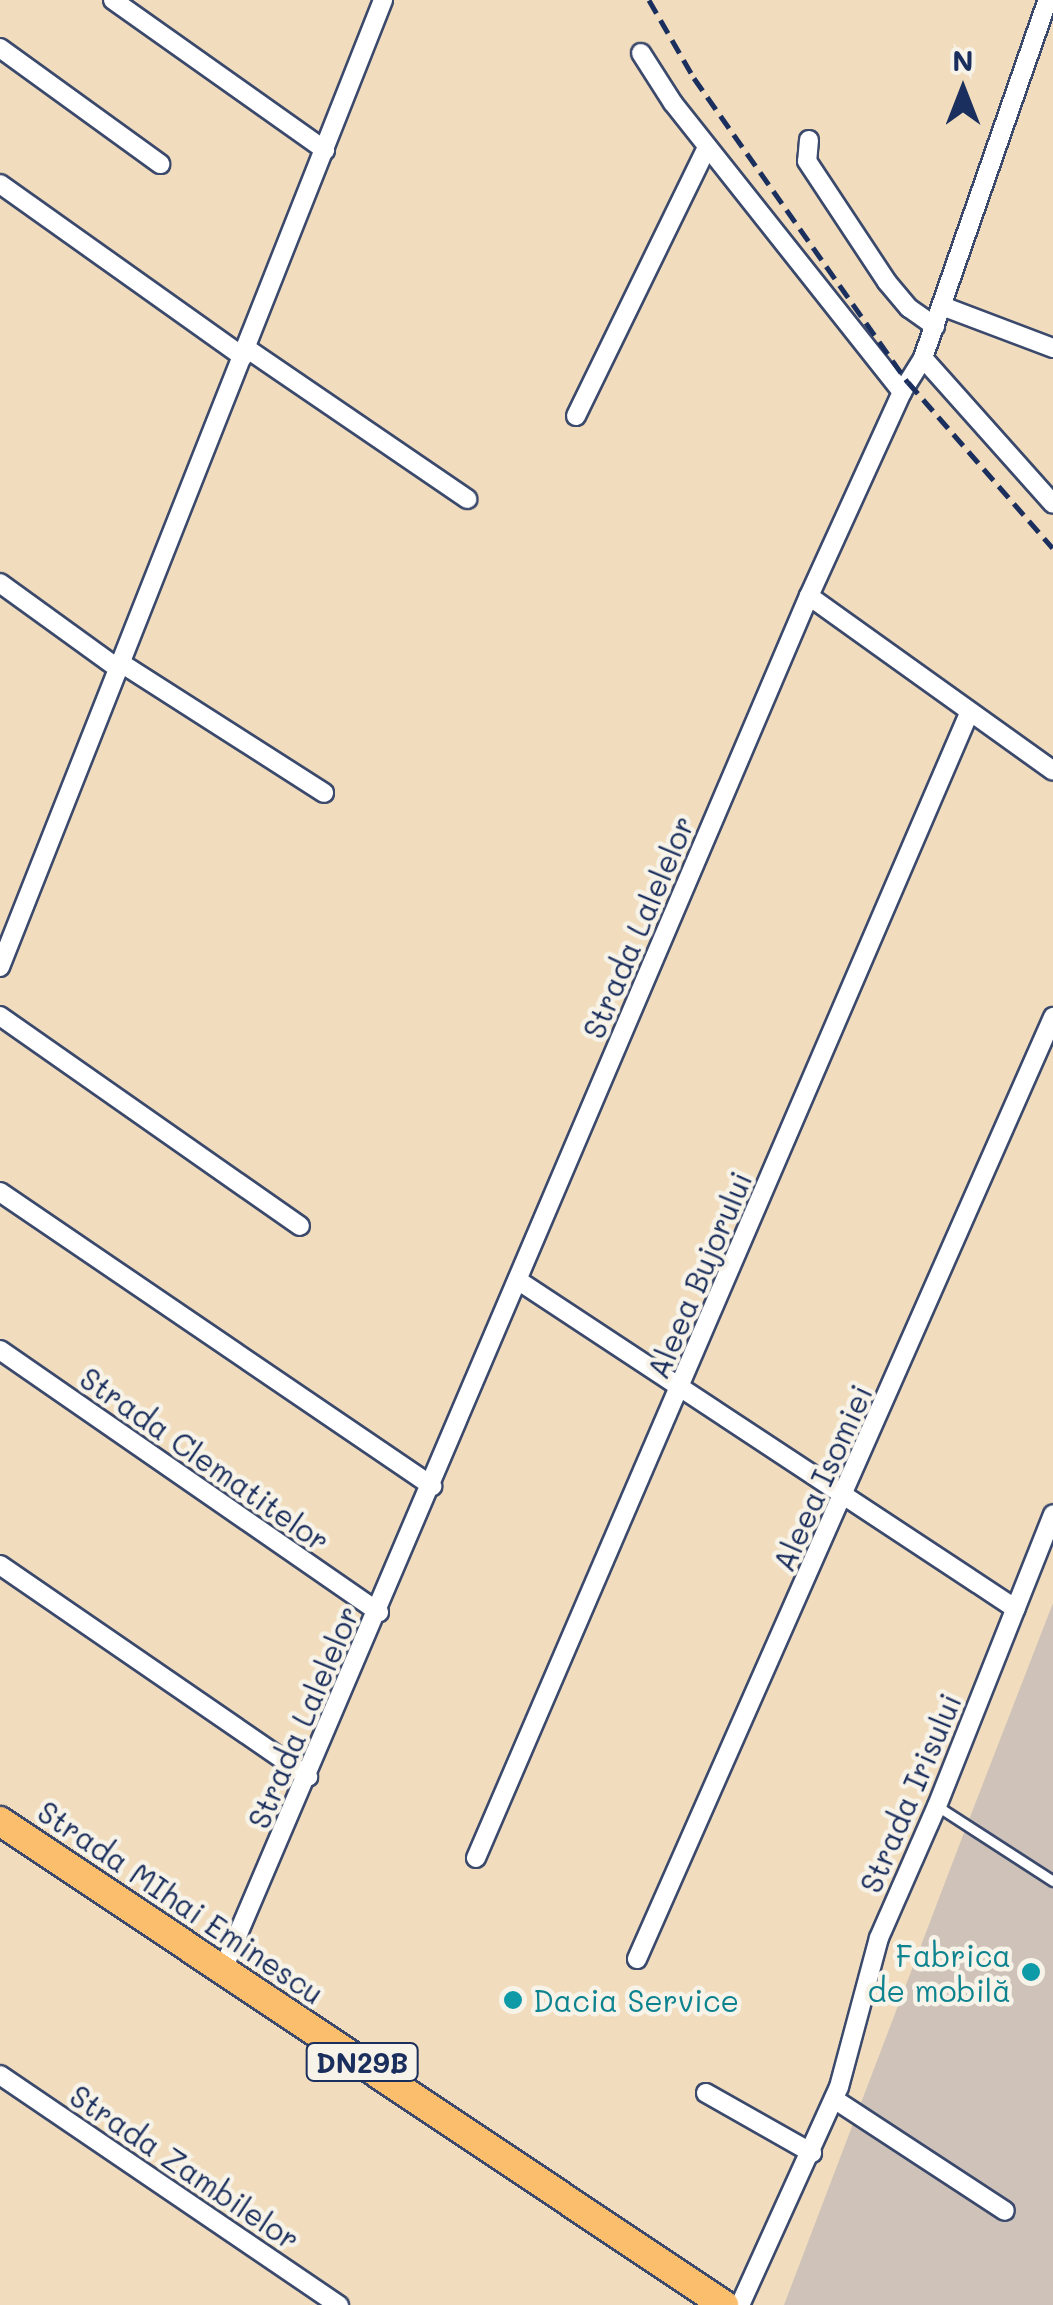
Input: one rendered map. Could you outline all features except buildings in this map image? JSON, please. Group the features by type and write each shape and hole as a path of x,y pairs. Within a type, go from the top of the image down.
{"main road":[{"name":"Strada MIhai Eminescu","path":"0,1821 724,2305"}],"street":[{"path":"113,0 324,150"},
{"name":"Strada Lalelelor","path":"224,1970 808,596 902,392 924,358 1048,0"},
{"path":"0,967 245,353 379,2"},
{"path":"0,48 160,164"},
{"path":"641,53 707,147 902,392"},
{"path":"809,140 807,162 887,282 909,308 935,326"},
{"path":"576,416 707,147"},
{"path":"0,184 245,353 467,499"},
{"path":"942,306 1053,348"},
{"path":"924,358 1053,504"},
{"path":"0,583 120,666 324,793"},
{"path":"808,596 1053,771"},
{"name":"Aleea Bujorului","path":"476,1858 969,713"},
{"path":"0,1016 300,1226"},
{"name":"Aleea Isomiei","path":"636,1960 844,1498 1053,1017"},
{"path":"0,1192 432,1486"},
{"path":"519,1281 1016,1609"},
{"name":"Strada Clematitelor","path":"0,1350 379,1612"},
{"name":"Strada Irisului","path":"740,2305 834,2099 869,1965 1053,1514"},
{"path":"0,1565 308,1777"},
{"name":"Strada Zambilelor","path":"0,2075 340,2305"},
{"path":"706,2094 812,2153"},
{"path":"834,2099 1005,2210"}],"lane":[{"path":"937,1806 1053,1881"}],"shaded area":[{"path":"1053,1603 1053,2305 784,2305 965,1830"}],"railway":[{"path":"649,0 694,78 908,382 1053,548"}],"place":[{"name":"Fabrica de mobilă","path":"1031,1972"},
{"name":"Dacia Service","path":"513,2000"}]}
